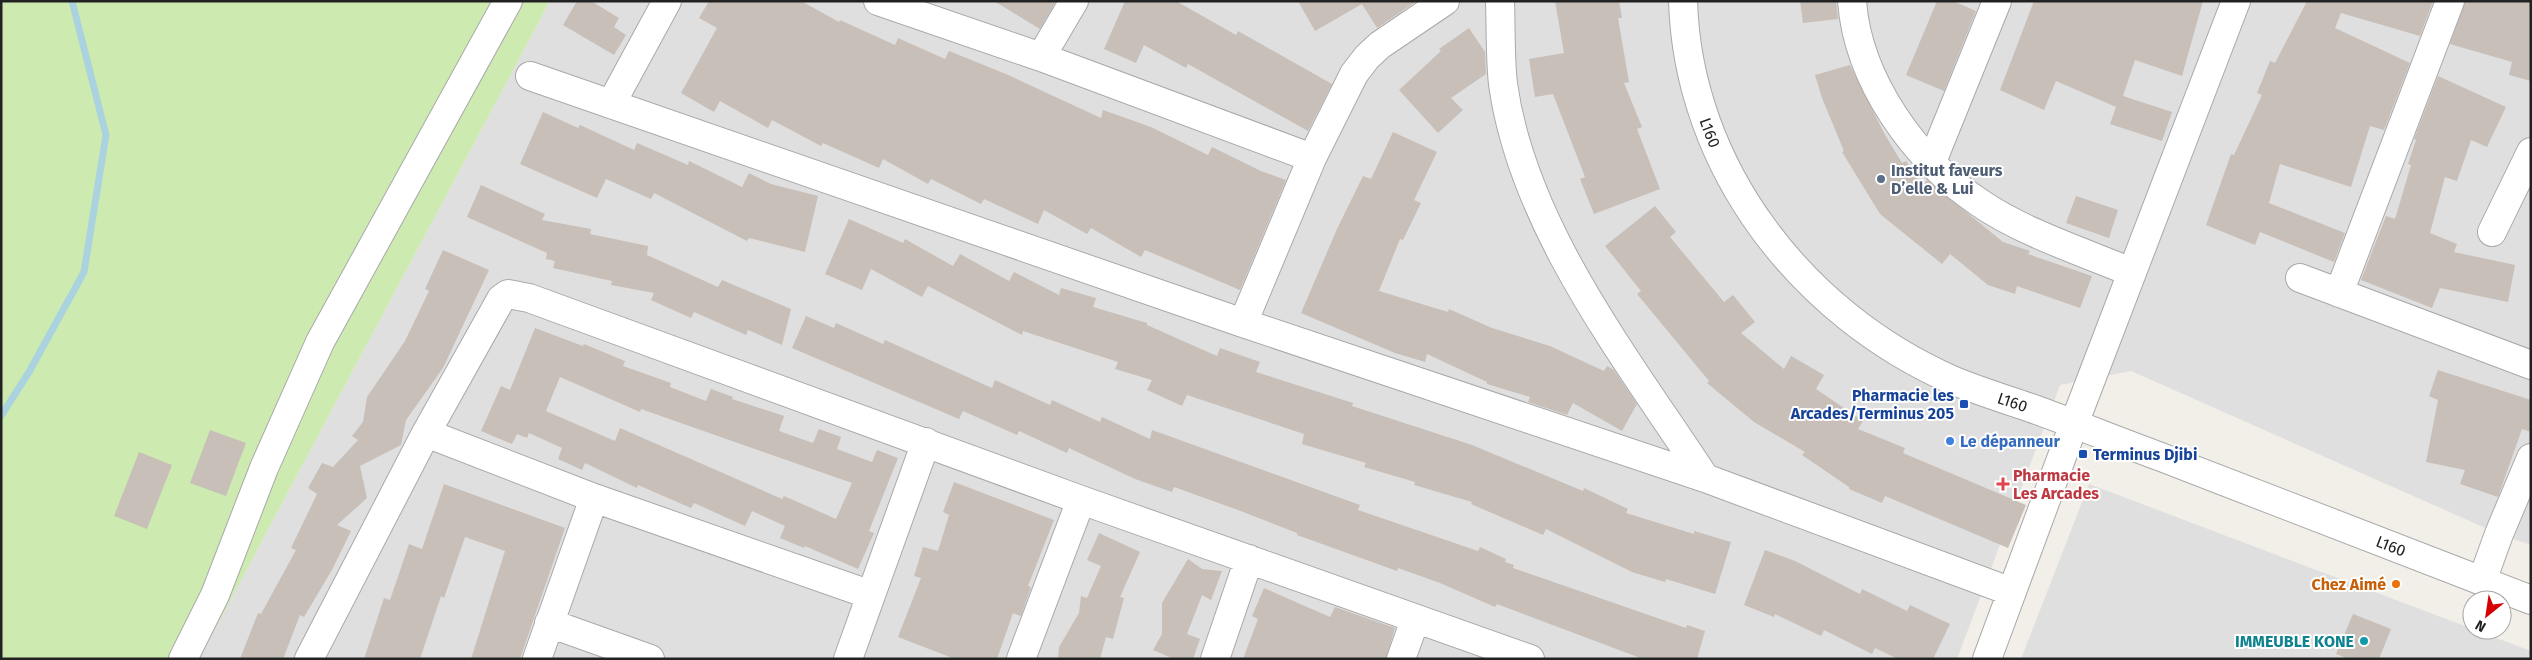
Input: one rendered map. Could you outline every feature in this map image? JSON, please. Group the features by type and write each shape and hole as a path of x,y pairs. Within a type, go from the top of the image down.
{"street":[{"path":"183,659 215,595 264,468 320,342 508,1"},
{"path":"611,104 667,1"},
{"path":"879,1 1041,57 1312,158"},
{"path":"1041,57 1074,1"},
{"path":"1243,323 1312,158 1354,74 1367,57 1380,45 1445,1"},
{"path":"1500,1 1503,84 1527,178 1574,277 1705,478"},
{"name":"L160","path":"1683,1 1684,35 1708,133 1752,215 1815,290 1874,337 1952,380 2074,424 2531,600"},
{"path":"1852,1 1862,52 1884,98 1931,164 1980,204 2016,223 2131,272"},
{"path":"1931,164 1997,1"},
{"path":"1987,659 2131,272 2236,1"},
{"path":"2339,293 2450,1"},
{"path":"530,76 1243,323 1705,478 2012,592"},
{"path":"2492,232 2531,152"},
{"path":"2300,278 2531,365"},
{"path":"309,659 426,433 501,299 508,294 529,298 1082,500 1415,620 1530,659"},
{"path":"426,433 594,498 871,594"},
{"path":"848,659 926,442"},
{"path":"2482,581 2499,534 2531,458"},
{"path":"537,659 594,498"},
{"path":"1022,659 1082,500"},
{"path":"1215,659 1249,559"},
{"path":"1402,659 1415,620"},
{"path":"549,623 650,659"}],"shaded area":[{"path":"550,1 2531,1 2531,545 2499,534 2131,371 2060,385 1957,659 199,659"},
{"path":"2089,484 2462,625 2462,640 2502,640 2531,651 2531,659 2021,659"}],"green space":[{"path":"1,1 550,1 199,659 1,659"}],"building":[{"path":"577,1 591,1 619,18 614,27 626,35 614,55 563,25"},
{"path":"709,1 801,1 839,22 840,20 895,45 898,38 945,59 949,51 1006,74 1101,118 1103,110 1151,127 1208,155 1212,147 1261,171 1286,180 1240,290 1145,250 1141,257 1091,228 1087,234 1044,210 1038,224 984,199 981,204 931,179 928,184 883,159 879,168 823,143 821,146 772,120 768,128 720,101 714,112 681,93 717,28 699,18"},
{"path":"994,1 1052,1 1055,3 1040,29"},
{"path":"1125,1 1176,1 1236,35 1238,31 1332,84 1308,131 1188,64 1186,68 1144,45 1136,63 1104,49"},
{"path":"1298,1 1417,1 1377,28 1362,4 1315,31"},
{"path":"1555,1 1619,1 1622,18 1618,18 1629,82 1624,83 1642,127 1637,129 1660,189 1594,214 1580,179 1585,177 1553,94 1535,97 1529,59 1564,53"},
{"path":"1800,1 1836,1 1838,19 1803,23"},
{"path":"1937,1 1953,1 1976,11 1944,91 1906,75"},
{"path":"2034,1 2203,1 2182,76 2135,60 2123,96 2172,112 2162,141 2110,124 2116,107 2056,81 2044,110 2000,90"},
{"path":"2307,1 2433,1 2420,36 2341,13 2335,28 2410,63 2384,130 2370,126 2351,187 2280,164 2269,203 2345,233 2334,262 2260,232 2255,245 2206,225 2231,154 2234,155 2262,95 2257,93 2270,61 2275,63"},
{"path":"2465,1 2531,1 2531,81 2509,75 2512,62 2450,44"},
{"path":"1469,28 1485,52 1486,74 1451,98 1463,110 1438,133 1399,90 1441,51 1439,49"},
{"path":"1850,65 1884,133 1902,163 1906,161 1922,186 1927,180 2003,242 2030,251 2028,254 2092,276 2080,308 2017,286 2015,294 1988,285 1950,254 1942,264 1880,214 1842,152 1844,151 1822,98 1815,75"},
{"path":"2438,76 2506,107 2487,147 2471,140 2457,181 2445,177 2430,233 2457,244 2454,252 2515,265 2508,302 2440,288 2432,308 2361,280 2386,216 2395,219 2411,165 2408,164 2416,140 2414,139"},
{"path":"543,112 578,128 580,125 634,150 637,143 688,165 689,161 742,187 749,173 771,184 818,196 805,252 749,238 747,241 654,193 651,199 606,179 597,198 520,164"},
{"path":"1393,132 1437,152 1414,200 1421,203 1403,240 1400,239 1379,291 1448,312 1449,309 1492,328 1550,346 1604,371 1607,366 1614,370 1637,404 1622,431 1573,403 1567,415 1528,402 1530,397 1487,384 1487,382 1427,354 1425,362 1395,353 1301,313 1337,229 1363,176 1371,179"},
{"path":"481,185 545,214 542,220 591,229 590,234 648,246 647,255 718,287 722,280 791,309 782,345 748,330 746,335 694,312 691,318 651,300 654,293 611,285 612,281 553,268 555,261 546,259 547,253 467,217"},
{"path":"2076,196 2118,210 2109,238 2066,223"},
{"path":"1655,206 1676,232 1670,237 1724,302 1733,295 1755,322 1741,333 1784,369 1791,356 1824,375 1816,389 1863,421 1858,429 1905,448 1903,453 2026,505 2008,548 1885,496 1882,503 1849,489 1849,487 1802,455 1805,452 1754,422 1707,383 1709,381 1637,294 1641,291 1605,246"},
{"path":"849,219 903,243 905,239 953,266 960,254 1009,281 1014,272 1059,295 1061,288 1096,298 1093,307 1147,323 1147,325 1217,356 1220,348 1260,362 1256,372 1353,403 1352,406 1472,445 1583,491 1584,488 1628,509 1626,513 1694,534 1694,531 1731,542 1715,594 1666,579 1665,582 1632,572 1546,529 1543,535 1471,504 1472,502 1414,485 1415,482 1364,467 1366,463 1302,444 1304,434 1187,395 1182,406 1147,390 1152,380 1115,369 1118,362 1023,331 1022,335 928,286 922,297 871,269 862,290 825,274"},
{"path":"443,250 489,270 443,368 406,420 401,445 360,466 367,498 337,525 351,531 333,568 304,617 300,615 283,659 240,659 258,613 261,614 296,550 291,548 317,494 308,488 322,463 333,467 358,440 352,436 363,422 367,397 405,341 429,291 425,289"},
{"path":"806,316 834,328 836,323 883,344 885,340 992,388 995,380 1050,405 1052,400 1100,422 1102,417 1150,439 1152,430 1360,505 1358,510 1478,551 1480,547 1506,559 1505,562 1514,565 1513,568 1686,628 1687,625 1705,631 1697,659 1643,659 1497,604 1495,607 1440,583 1398,568 1397,571 1297,535 1297,533 1174,487 1172,492 1135,479 1069,448 1067,453 1019,431 1017,435 963,411 959,419 792,348"},
{"path":"535,328 583,346 584,344 625,361 623,366 671,383 670,387 706,401 711,389 733,397 732,399 784,416 779,431 813,443 819,429 841,437 837,449 872,462 877,450 898,458 869,531 874,533 858,569 805,546 804,548 780,538 785,526 752,511 745,526 694,503 691,508 638,485 637,488 585,463 582,470 558,459 562,448 529,433 527,438 517,434 512,444 481,431 501,386 510,390","holes":["560,377 640,412 641,409 852,483 836,519 784,496 782,499 620,428 615,441 546,411"]},
{"path":"2438,370 2531,400 2531,432 2522,429 2498,497 2460,484 2465,470 2426,462 2438,400 2429,396"},
{"path":"210,430 246,443 226,496 190,483"},
{"path":"139,452 172,465 147,529 114,516"},
{"path":"954,482 1054,520 1028,586 1031,587 1021,616 1013,613 997,659 955,659 898,637 921,578 914,576 923,547 938,551 949,515 943,512"},
{"path":"444,484 565,528 520,659 471,659 505,551 465,537 444,598 441,596 420,659 364,659 384,598 390,600 409,544 422,549"},
{"path":"1099,533 1140,552 1120,597 1124,598 1113,639 1106,637 1100,659 1058,659 1059,647 1079,613 1081,596 1087,598 1101,566 1087,560"},
{"path":"1765,550 1795,561 1860,594 1862,589 1907,611 1910,605 1950,624 1933,659 1898,659 1875,648 1872,654 1824,630 1821,636 1775,614 1774,617 1744,605"},
{"path":"1188,559 1202,569 1222,571 1211,600 1202,595 1187,634 1200,639 1193,659 1174,659 1153,650 1162,634 1162,603"},
{"path":"1264,588 1330,617 1335,607 1395,628 1386,659 1243,659 1258,619 1252,616"},
{"name":"IMMEUBLE KONE","path":"2353,614 2391,629 2379,659 2349,659 2336,654"}],"waterway":[{"path":"1,416 29,372 84,272 106,135 72,1"}],"place":[{"name":"Institut faveurs D’elle & Lui","path":"1881,179"},
{"name":"Pharmacie les Arcades/Terminus 205","path":"1964,404"},
{"name":"Le dépanneur","path":"1950,441"},
{"name":"Terminus Djibi","path":"2083,454"},
{"name":"Pharmacie Les Arcades","path":"2003,484"},
{"name":"Chez Aimé","path":"2396,584"},
{"name":"IMMEUBLE KONE","path":"2364,641"}]}
